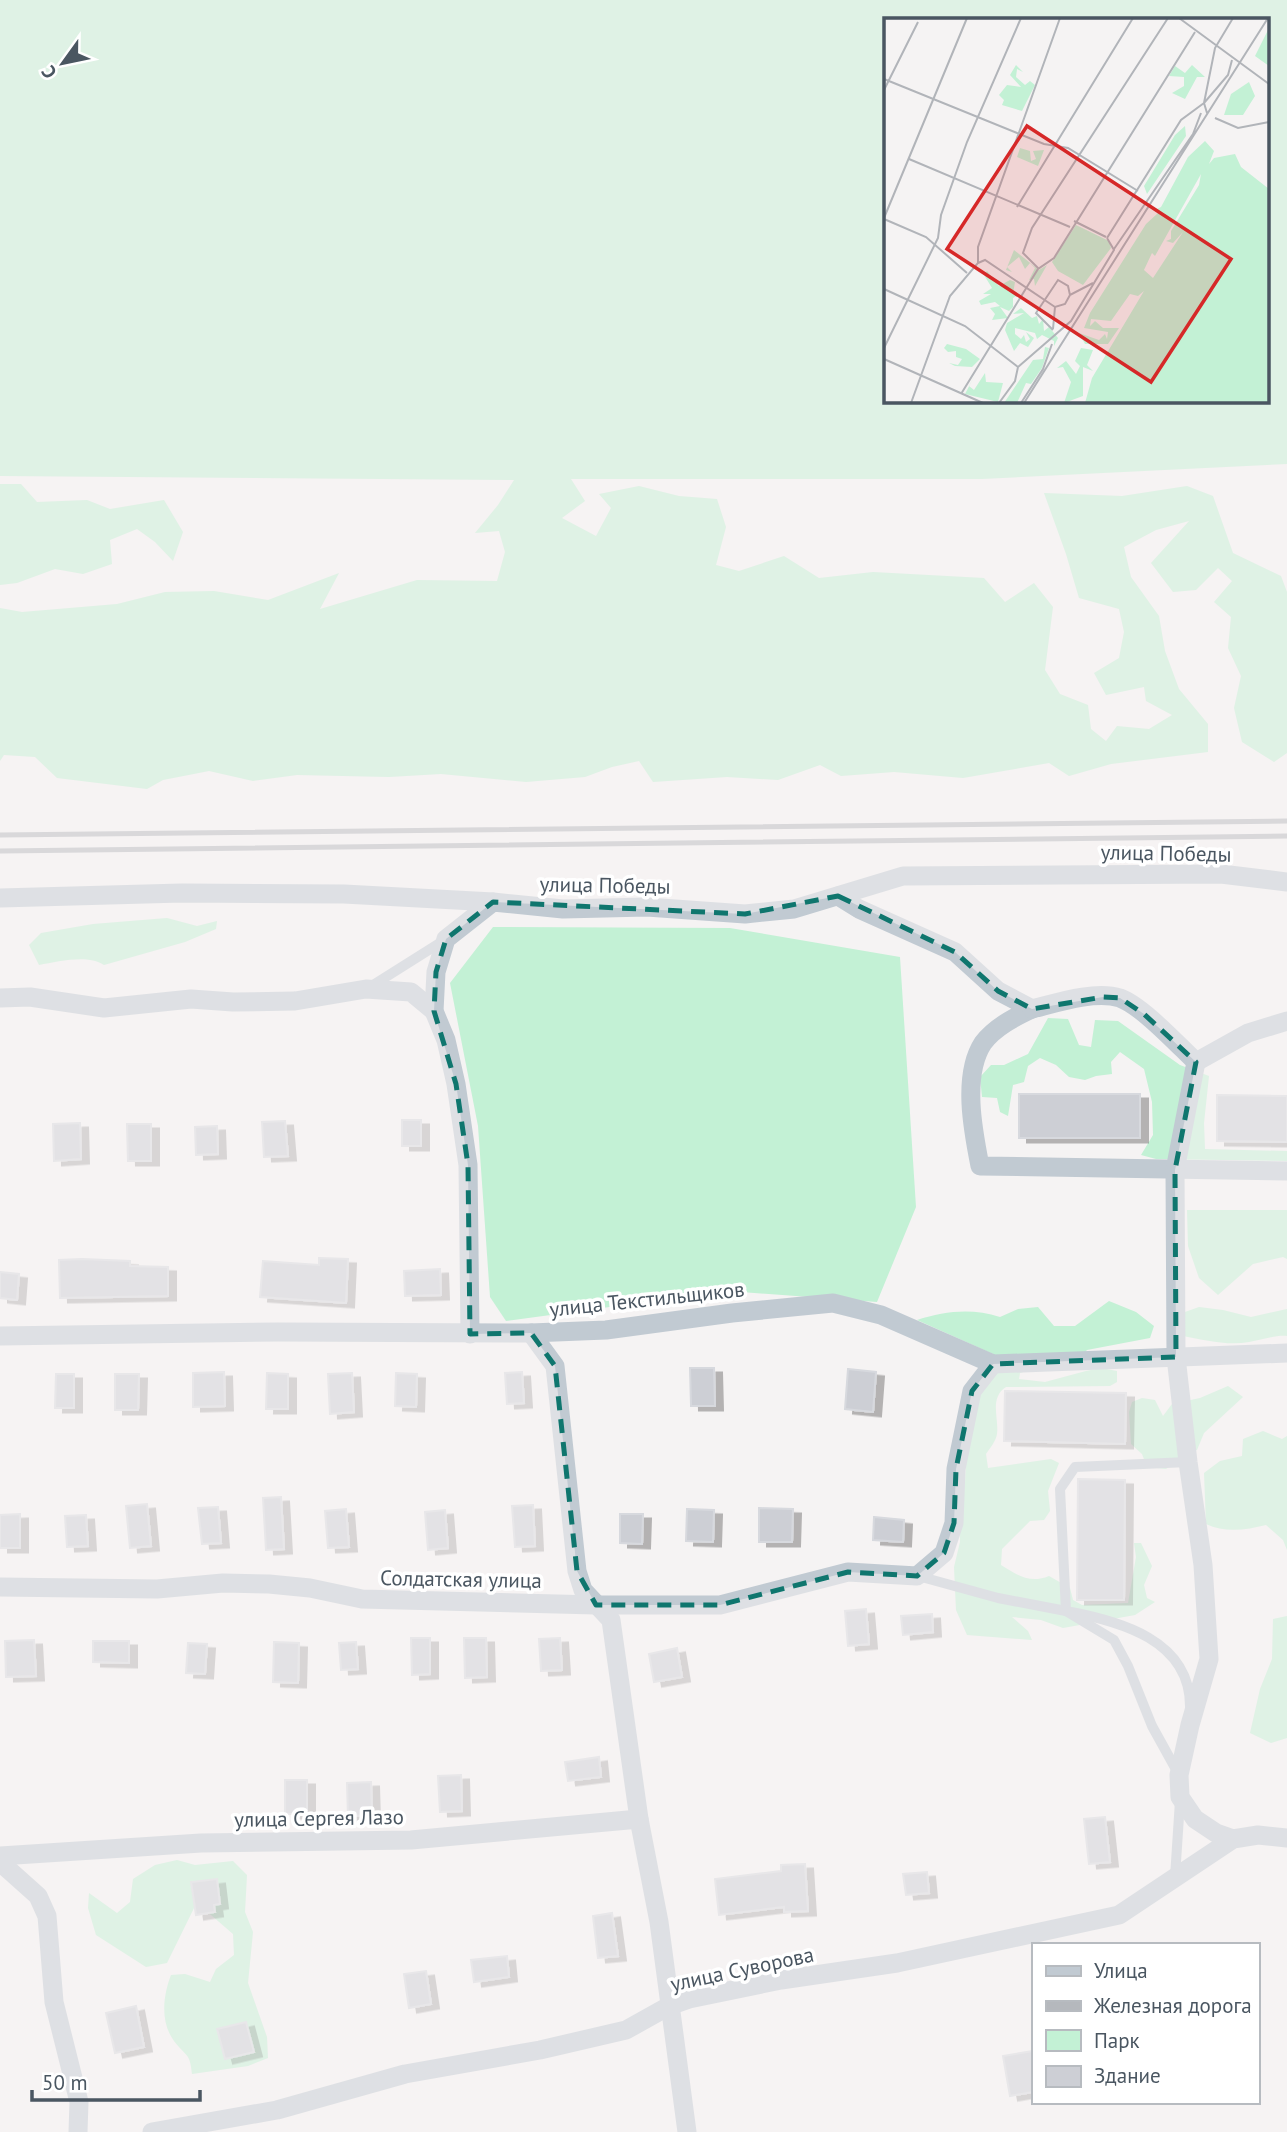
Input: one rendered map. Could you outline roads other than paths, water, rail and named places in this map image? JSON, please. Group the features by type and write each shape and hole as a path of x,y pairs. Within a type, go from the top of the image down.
{"street":[{"name":"улица Победы","path":"0,898 182,892 344,894 494,902 563,909 647,907 746,914 794,909 903,876 1221,874 1287,882"},
{"path":"838,896 859,909 955,952 998,991 1032,1009"},
{"path":"470,1334 468,1166 456,1084 446,1040 434,1011 436,972 446,939 494,902"},
{"path":"0,998 30,998 104,1008 191,999 233,1002 295,1001 366,989 411,992 434,1011"},
{"path":"1196,1062 1144,1014 1120,998 1074,999 1032,1009 1006,1022 984,1042 973,1066 972,1125 980,1166 1287,1171"},
{"path":"1233,1839 1216,1833 1195,1819 1180,1797 1179,1774 1209,1659 1203,1565 1176,1357 1175,1170 1196,1062 1248,1033 1287,1021"},
{"name":"улица Текстильщиков","path":"0,1336 278,1332 531,1333 606,1330 834,1303 881,1315 993,1364 1287,1353"},
{"path":"531,1333 555,1366 577,1571 583,1590 611,1620 639,1819 659,1922 687,2132"},
{"path":"917,1576 944,1553 954,1523 956,1469 972,1391 993,1364"},
{"name":"Солдатская улица","path":"0,1587 157,1589 223,1583 269,1584 310,1588 362,1599 720,1605 849,1572 917,1576"},
{"name":"улица Сергея Лазо","path":"0,1856 201,1843 411,1840 639,1819"},
{"name":"улица Суворова","path":"152,2132 277,2110 405,2074 540,2050 626,2030 689,1999 768,1983 897,1963 1119,1915 1233,1839 1258,1835 1287,1838"},
{"path":"0,1862 38,1896 47,1916 54,2002 79,2102 78,2132"}],"lane":[{"path":"366,989 446,939"},
{"path":"1066,1611 1060,1489 1075,1467 1188,1462"},
{"path":"917,1576 998,1598 1123,1624 1158,1644 1177,1660 1186,1676 1190,1725"},
{"path":"1066,1611 1114,1640 1128,1666 1152,1726 1179,1774"},
{"path":"1175,1877 1180,1797"}],"railway":[{"path":"0,835 1287,821"},
{"path":"0,851 1287,836"}]}
